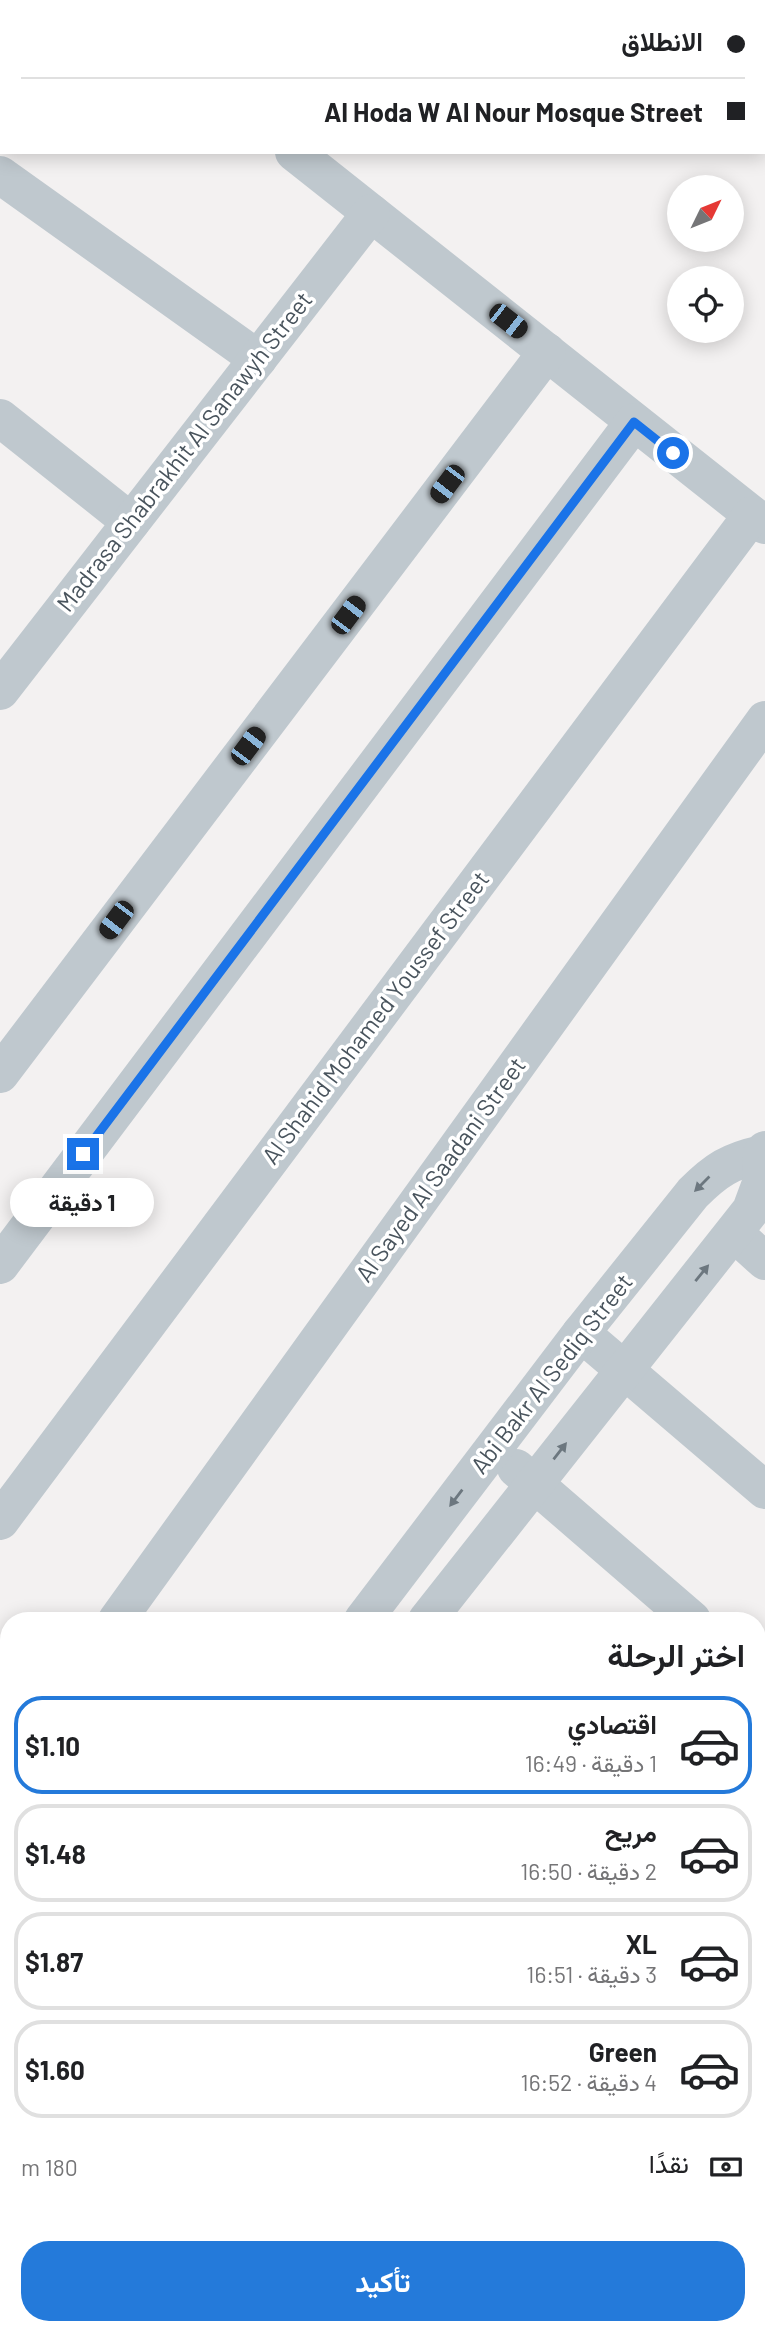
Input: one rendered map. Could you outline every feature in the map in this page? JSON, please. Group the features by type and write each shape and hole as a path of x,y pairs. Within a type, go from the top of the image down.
{"street":[{"path":"297,154 759,520"},
{"path":"0,174 257,359"},
{"name":"Madrasa Shabrakhit Al Sanawyh Street","path":"0,691 371,213"},
{"path":"0,1074 547,352"},
{"path":"0,418 131,522"},
{"path":"0,1265 634,422"},
{"name":"Al Shahid Mohamed Youssef Street","path":"0,1521 759,520"},
{"name":"Al Sayed Al Saadani Street","path":"123,1612 765,720"},
{"name":"Abi Bakr Al Sediq Street","path":"378,1612 494,1449 693,1193 712,1174 735,1160 763,1152 761,1183 751,1210 433,1612"},
{"path":"734,1233 765,1261"},
{"path":"582,1333 765,1490"},
{"path":"494,1449 683,1612"}],"route":[{"path":"83,1154 634,422 673,453"}]}
